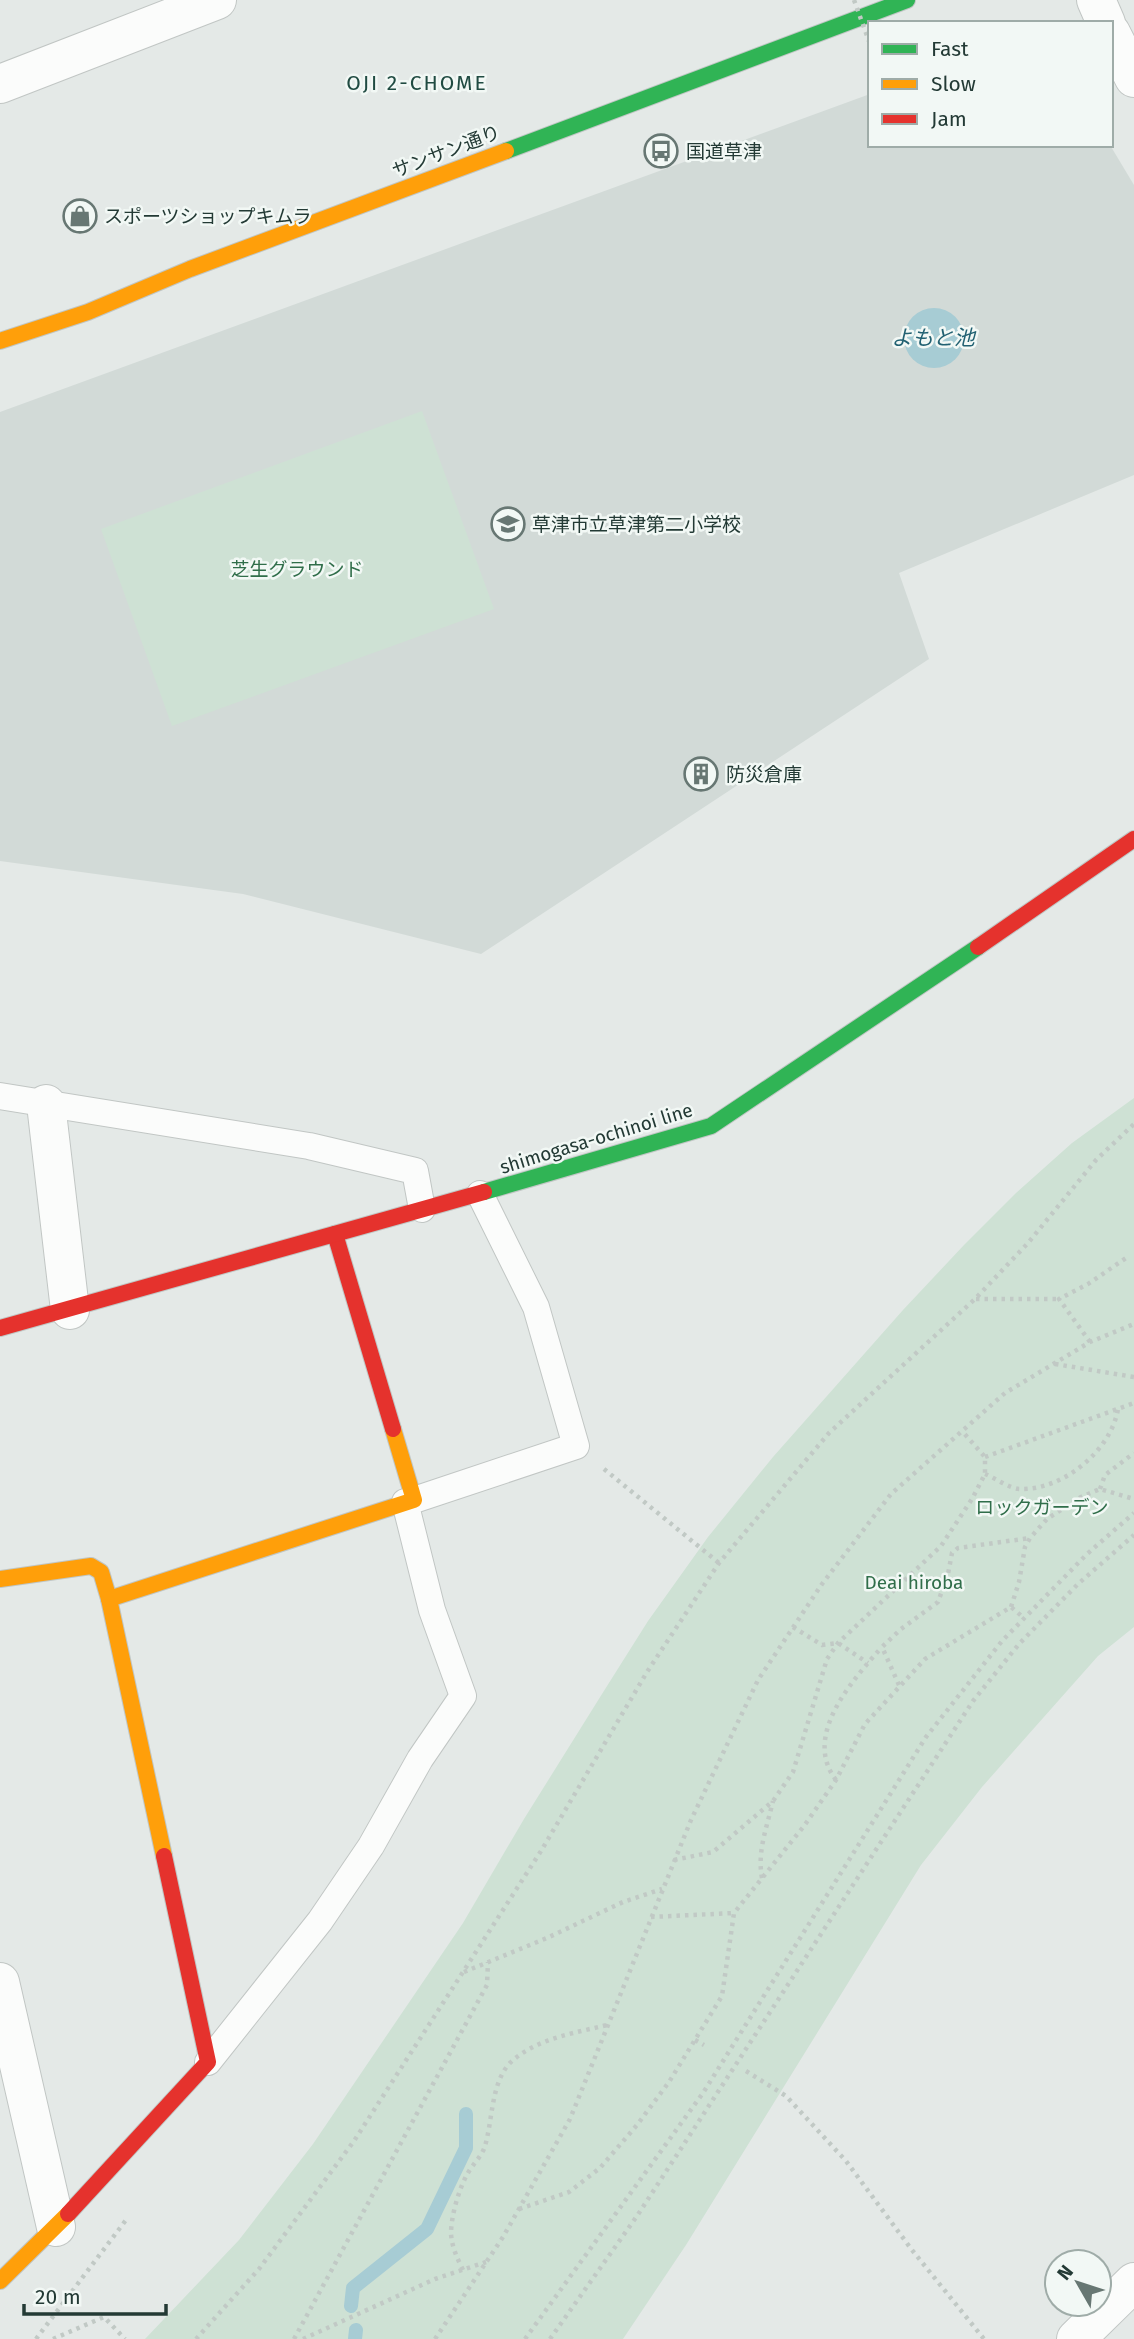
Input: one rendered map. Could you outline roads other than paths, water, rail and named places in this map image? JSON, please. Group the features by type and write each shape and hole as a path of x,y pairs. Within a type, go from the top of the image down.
{"street":[{"path":"0,84 217,0"},
{"name":"サンサン通り","path":"0,341 88,312 190,269 906,0"},
{"path":"1096,0 1105,21"},
{"path":"1113,37 1134,78"},
{"name":"shimogasa-ochinoi line","path":"0,1328 480,1194 711,1126 902,999 1134,839"},
{"path":"46,1104 70,1310"},
{"path":"109,1599 409,1501 335,1234"},
{"path":"0,1579 91,1566 101,1572 208,2062 56,2227 0,2281"},
{"path":"0,1982 56,2227"},
{"path":"1076,2339 1134,2281"}],"lane":[{"path":"0,1096 309,1146 415,1171 422,1209"},
{"path":"208,2062 320,1921 371,1846 420,1759 463,1696 432,1609 409,1501 576,1446 536,1307 480,1194"}],"water":[{"name":"よもと池","path":"934,308 951,313 959,321 964,338 959,355 951,363 934,368 917,363 909,355 904,338 909,321 917,313"}],"waterway":[{"path":"351,2306 353,2288 427,2229 466,2148 466,2114"},
{"path":"355,2339 356,2330"}],"place":[{"name":"国道草津","path":"661,151"},
{"name":"スポーツショップキムラ","path":"80,216"},
{"name":"草津市立草津第二小学校","path":"508,524"},
{"name":"防災倉庫","path":"701,774"}],"district":[{"name":"OJI 2-CHOME","path":"417,83"}],"park label":[{"name":"芝生グラウンド","path":"297,569"},
{"name":"ロックガーデン","path":"1042,1507"},
{"name":"Deai hiroba","path":"914,1582"}]}
